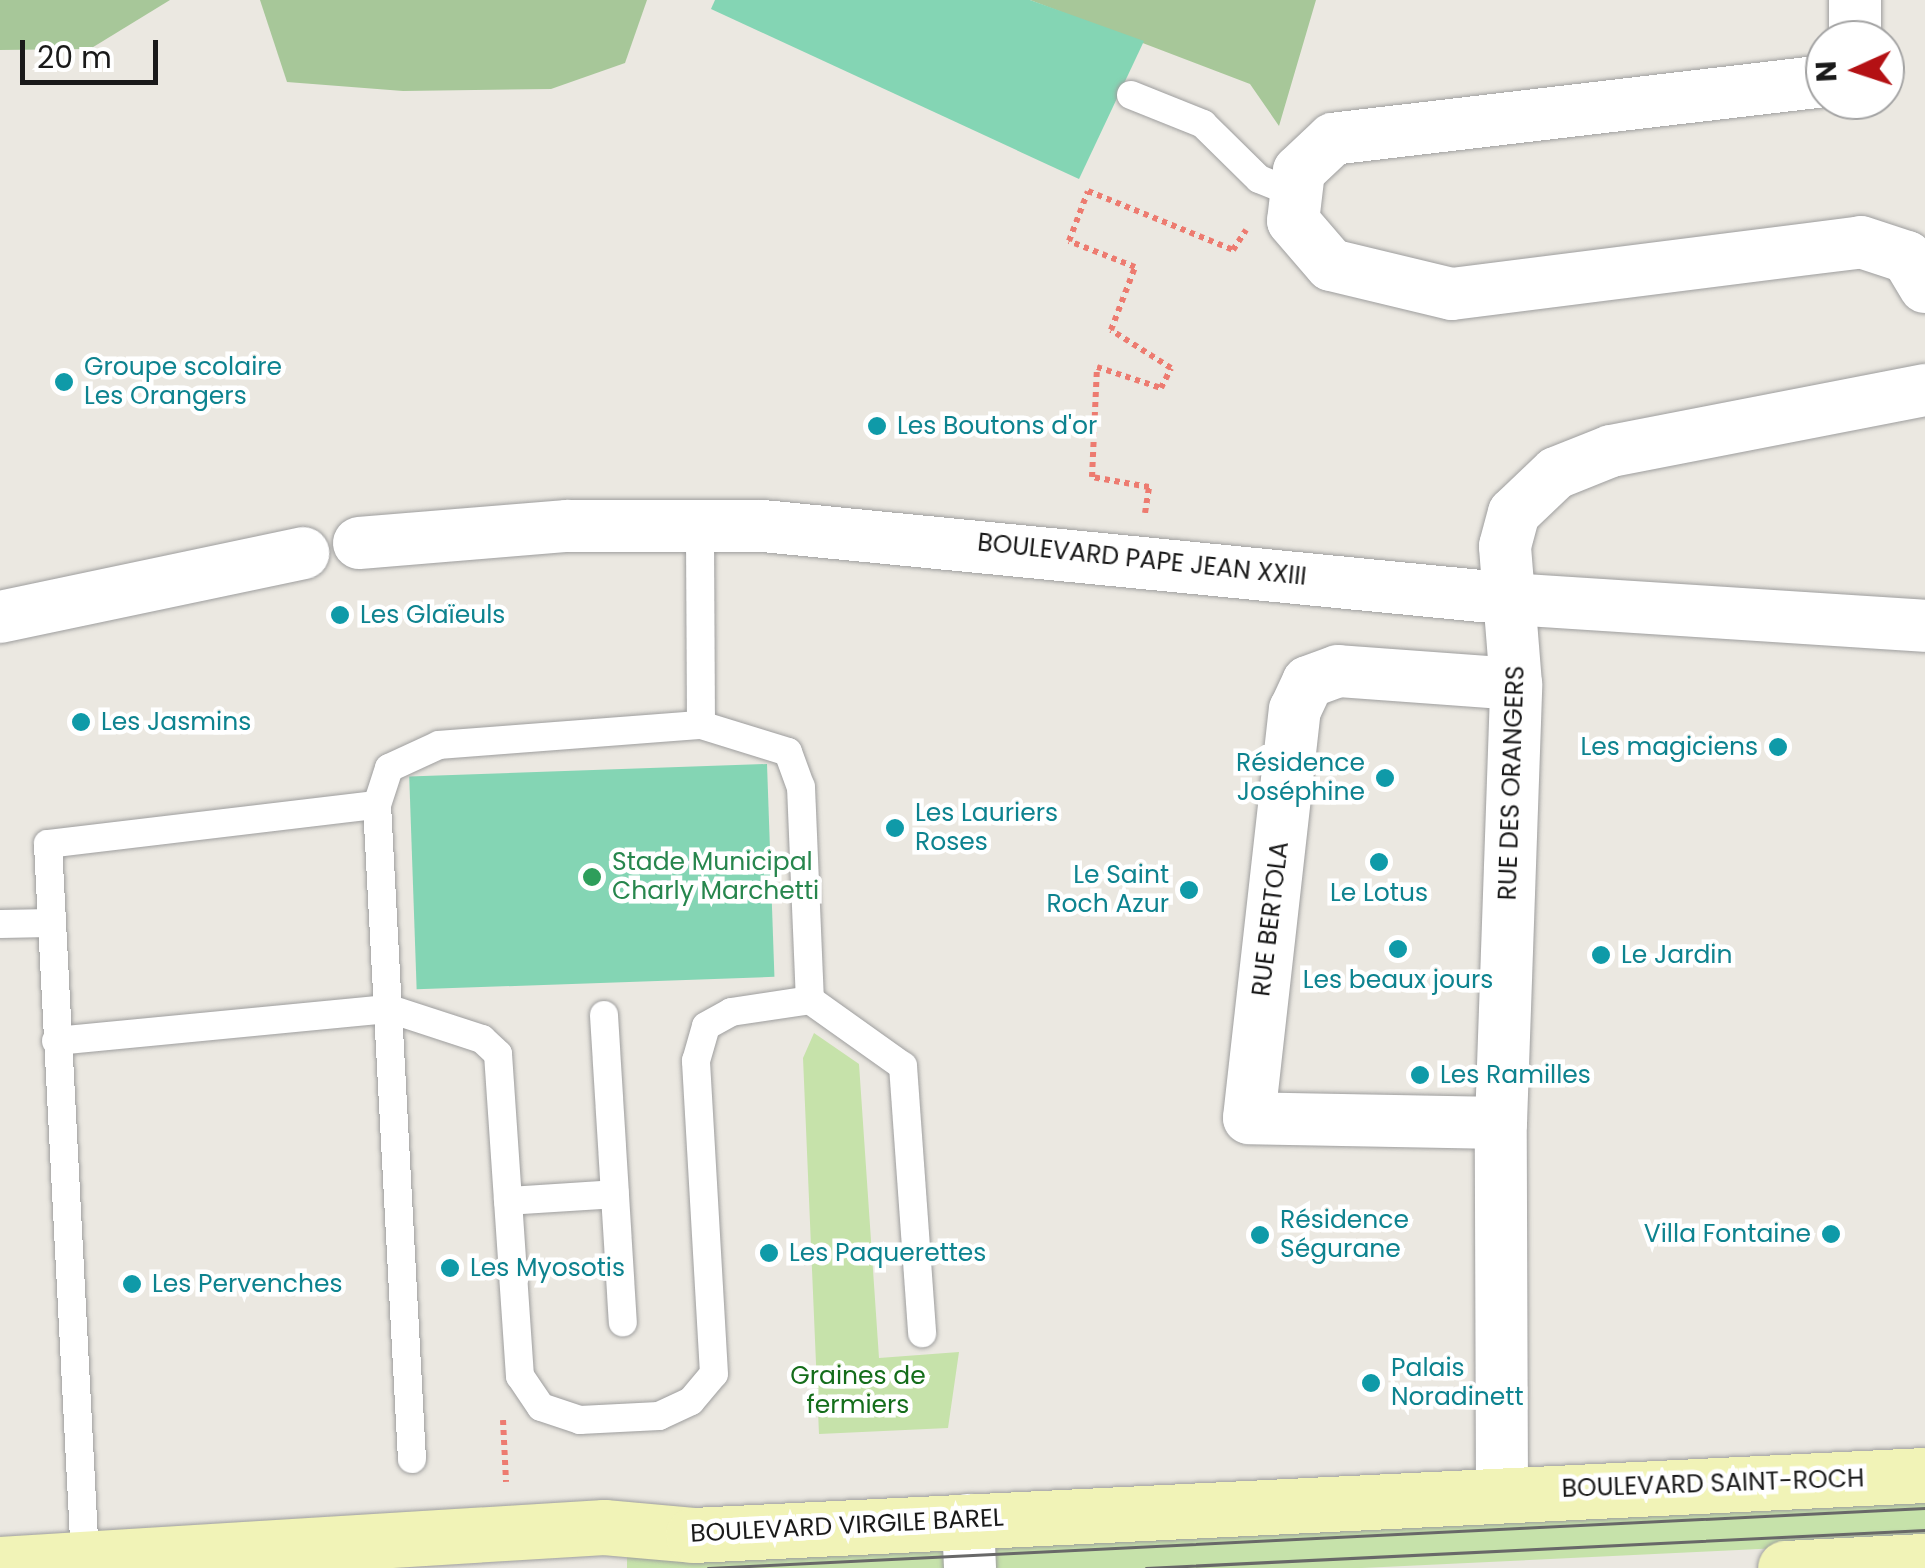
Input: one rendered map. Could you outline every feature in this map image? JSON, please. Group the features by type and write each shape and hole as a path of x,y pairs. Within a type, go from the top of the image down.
{"main road":[{"name":"BOULEVARD SAINT-ROCH","path":"1502,1492 1925,1475"},
{"name":"BOULEVARD VIRGILE BAREL","path":"0,1564 116,1560 604,1527 693,1535 969,1544 1502,1492"},
{"path":"1785,1568 1925,1561"}],"street":[{"path":"1805,83 1333,139 1311,154 1293,193 1299,232 1331,265 1452,294 1861,242 1907,257 1925,287"},
{"name":"RUE DES ORANGERS","path":"1502,1492 1501,1123 1516,684 1505,546 1514,512 1556,473 1610,451 1925,390"},
{"name":"BOULEVARD PAPE JEAN XXIII","path":"359,542 700,524 1138,556 1511,599 1925,626"},
{"path":"0,617 303,553"},
{"name":"RUE BERTOLA","path":"1501,1123 1249,1118 1296,710 1308,682 1338,671 1516,684"}],"lane":[{"path":"1131,95 1203,124 1259,179 1293,193"},
{"path":"700,524 701,725"},
{"path":"412,1459 378,805 388,768 439,744 701,725 788,752 801,787 810,1000"},
{"path":"116,1560 56,1041 48,844 378,805"},
{"path":"0,924 50,923"},
{"path":"56,1041 390,1009 424,1015 498,1054 520,1376 541,1406 580,1420 659,1416 690,1402 714,1374 696,1061 706,1026 731,1012 810,1000 903,1066 922,1333"},
{"path":"604,1015 623,1322"},
{"path":"508,1201 615,1194"}],"path":[{"path":"1149,487 1092,477 1098,367 1162,388 1171,368 1111,330 1135,268 1070,241 1088,191 1233,250"}],"green space":[{"path":"0,0 170,0 90,49 0,50"},
{"path":"260,0 647,0 625,63 551,89 403,91 287,82"},
{"path":"715,0 1030,0 1144,41 1079,179 711,9"},
{"path":"1030,0 1316,0 1279,126 1250,84"},
{"name":"Stade Municipal Charly Marchetti","path":"767,764 774,977 417,989 409,776"},
{"name":"Graines de fermiers","path":"814,1033 859,1064 879,1358 959,1352 948,1428 819,1434 803,1058"},
{"path":"1925,1495 1925,1541 1362,1568 627,1568 627,1557"}],"tram line":[{"path":"708,1568 1925,1508"},
{"path":"1146,1568 1925,1530"}],"place":[{"name":"Groupe scolaire Les Orangers","path":"64,382"},
{"name":"Les Boutons d'or","path":"877,426"},
{"name":"Les Glaïeuls","path":"340,615"},
{"name":"Les Jasmins","path":"81,722"},
{"name":"Les magiciens","path":"1778,747"},
{"name":"Résidence Joséphine","path":"1385,778"},
{"name":"Les Lauriers Roses","path":"895,828"},
{"name":"Le Lotus","path":"1379,862"},
{"name":"Stade Municipal Charly Marchetti","path":"592,877"},
{"name":"Le Saint Roch Azur","path":"1189,890"},
{"name":"Les beaux jours","path":"1398,949"},
{"name":"Le Jardin","path":"1601,955"},
{"name":"Les Ramilles","path":"1420,1075"},
{"name":"Villa Fontaine","path":"1831,1234"},
{"name":"Résidence Ségurane","path":"1260,1235"},
{"name":"Les Paquerettes","path":"769,1253"},
{"name":"Les Myosotis","path":"450,1268"},
{"name":"Les Pervenches","path":"132,1284"},
{"name":"Palais Noradinett","path":"1371,1383"}]}
